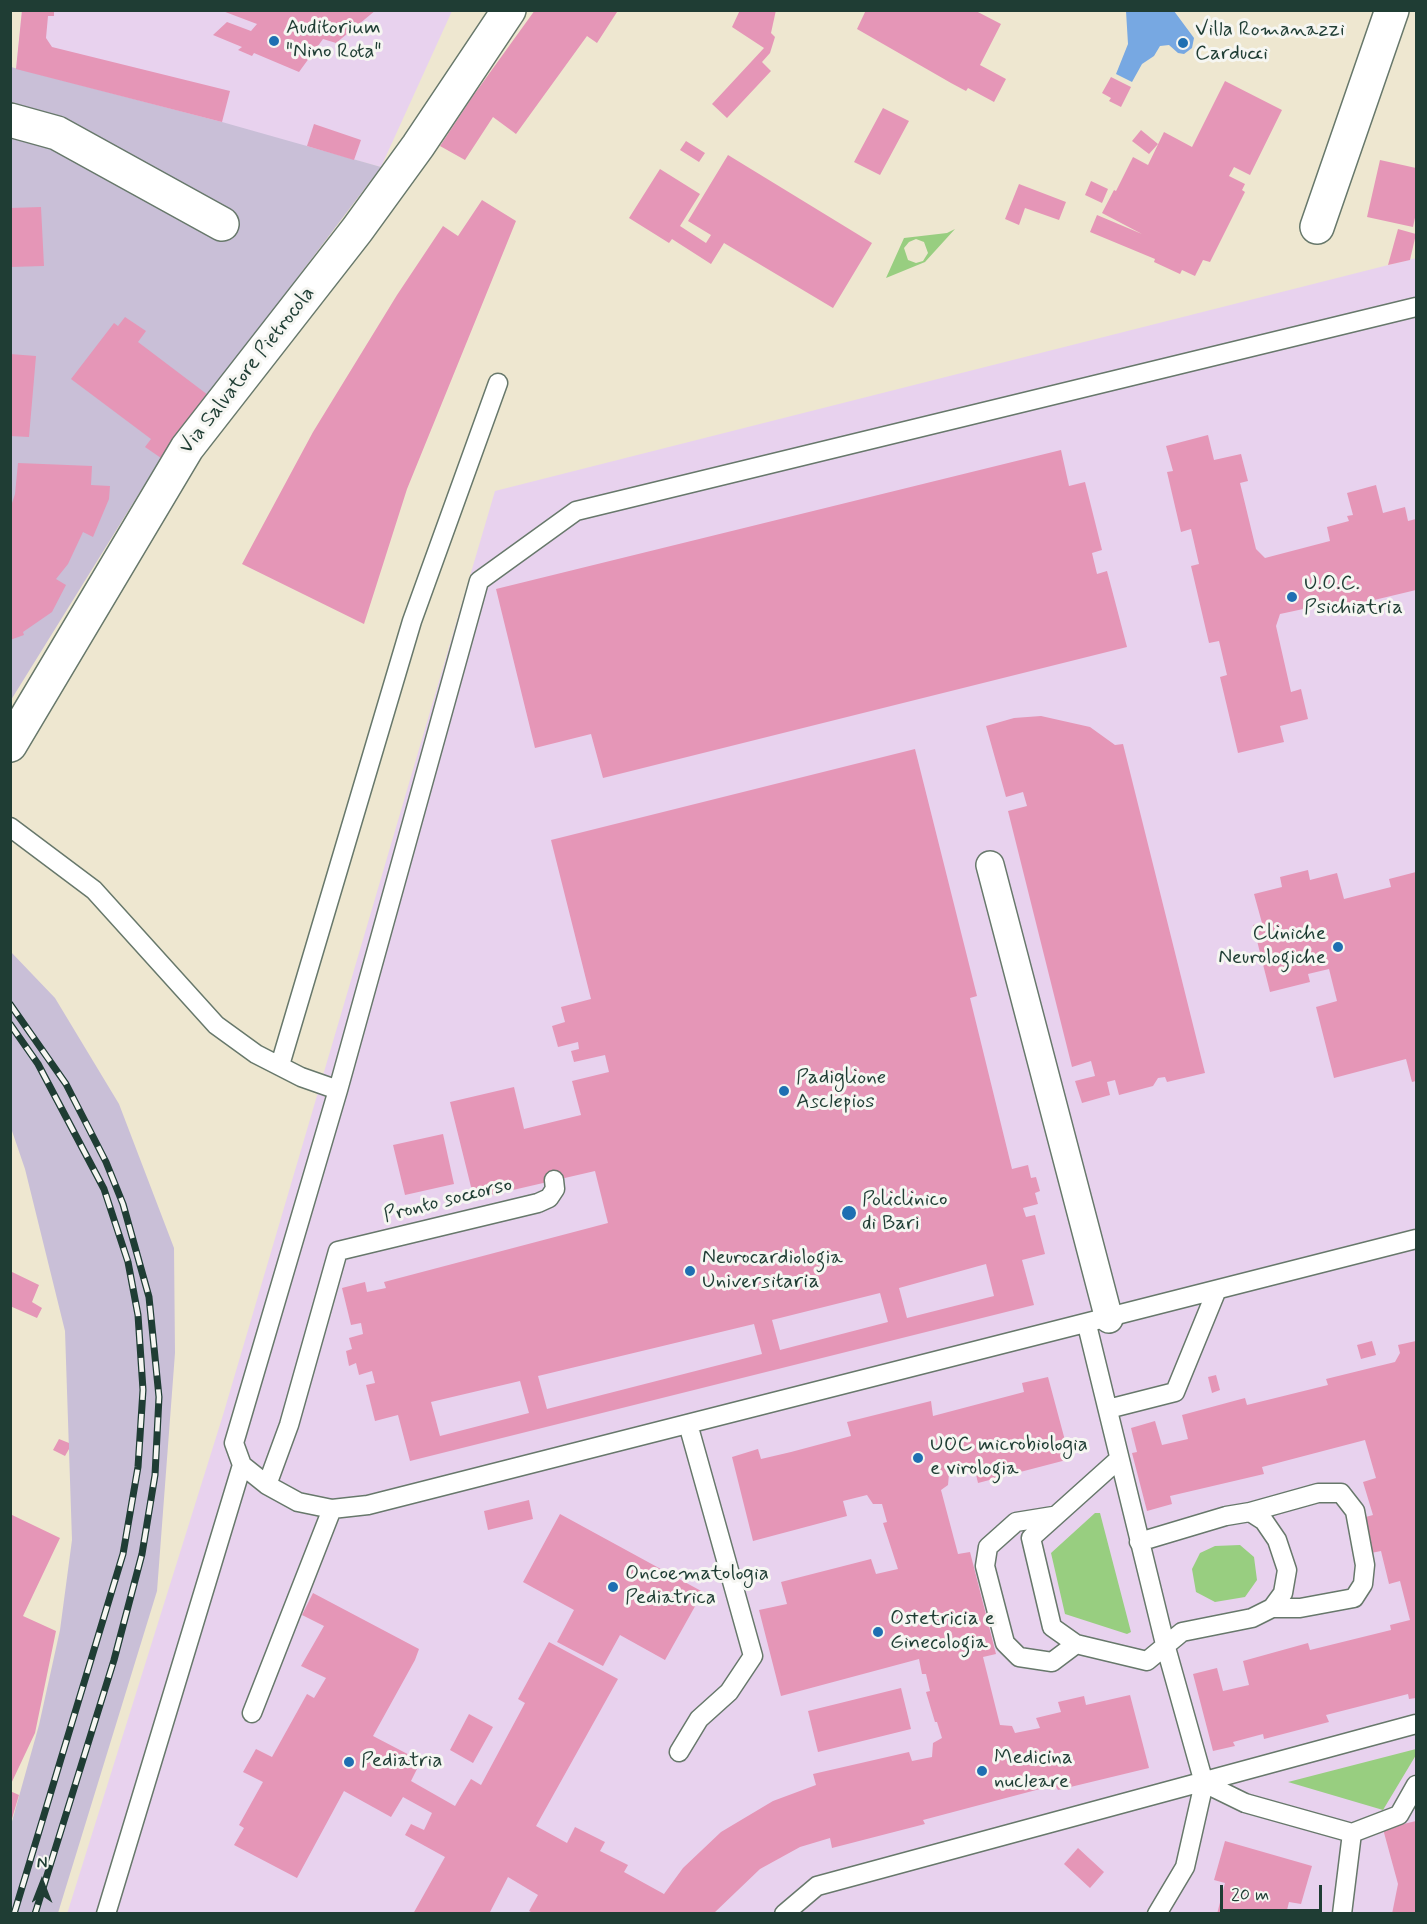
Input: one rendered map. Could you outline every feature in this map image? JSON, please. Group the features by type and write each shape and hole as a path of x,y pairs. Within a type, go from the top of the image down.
{"street":[{"path":"452,93 481,10"},
{"name":"Via Salvatore Pietrocola","path":"10,745 187,448 357,230 418,146 508,10"},
{"path":"1317,227 1392,10"},
{"path":"10,120 57,133 222,224"},
{"path":"990,865 1098,1322"}],"lane":[{"path":"1416,308 576,511 479,581 338,1090 234,1443 242,1465 267,1485 298,1502 332,1509 368,1505 1098,1322 1416,1239"},
{"path":"280,1065 412,621 498,383"},
{"path":"10,827 94,890 216,1025 256,1054 301,1077 338,1090"},
{"name":"Pronto soccorso","path":"267,1485 289,1425 338,1251 538,1203 549,1198 555,1189 554,1180"},
{"path":"1108,1409 1175,1392 1216,1292"},
{"path":"1098,1322 1108,1409 1119,1459 1165,1644 1204,1784 1185,1867 1157,1914"},
{"path":"679,1752 699,1719 729,1692 753,1656 688,1424"},
{"path":"1119,1459 1031,1538 1052,1627 1076,1644 1147,1661 1182,1632 1252,1618 1272,1608 1300,1608 1354,1598 1363,1584 1365,1565 1355,1512 1341,1493 1318,1493 1250,1512 1226,1516 1139,1542"},
{"path":"106,1914 242,1465"},
{"path":"252,1713 332,1509"},
{"path":"1250,1512 1264,1521 1277,1540 1287,1570 1283,1593 1272,1608"},
{"path":"1053,1516 1016,1522 988,1547 985,1566 1005,1643 1019,1657 1052,1662 1076,1644"},
{"path":"784,1914 817,1886 1204,1784 1251,1767 1416,1724"},
{"path":"1204,1784 1245,1803 1352,1833 1399,1815 1416,1785"},
{"path":"1342,1914 1352,1833"}],"shaded area":[{"path":"22,11 452,11 381,167 16,69"},
{"path":"11,67 222,122 381,167 161,458 11,700"},
{"name":"Policlinico di Bari","path":"1416,258 1416,1913 67,1914 223,1415 495,491"},
{"path":"11,952 55,998 119,1104 174,1248 175,1353 157,1591 58,1913 11,1913 11,1825 39,1725 60,1630 72,1540 65,1331 25,1169 11,1128"}],"green space":[{"path":"955,229 925,262 886,278 904,238 947,233","holes":["916,239 924,242 928,253 923,261 916,263 908,260 904,248 909,242"]},
{"path":"1095,1513 1100,1513 1131,1632 1127,1634 1065,1614 1051,1553"},
{"path":"1240,1545 1254,1557 1257,1580 1245,1597 1215,1602 1196,1592 1192,1569 1200,1553 1215,1546"},
{"path":"1416,1749 1416,1755 1383,1810 1288,1782"}],"water":[{"path":"1126,11 1174,11 1194,38 1192,48 1184,54 1178,53 1169,45 1160,46 1154,56 1142,64 1132,82 1116,74 1128,44"}],"building":[{"path":"22,10 54,10 54,16 48,16 46,38 52,47 230,91 222,122 16,69"},
{"name":"Auditorium \"Nino Rota\"","path":"220,10 376,10 336,43 323,39 299,72 254,53 252,56 238,50 242,47 213,35 227,22 251,31 257,24"},
{"path":"535,10 617,12 597,43 587,36 516,134 493,117 465,160 440,146 473,96"},
{"path":"740,10 776,10 771,33 775,37 770,53 762,62 771,71 727,118 712,104 764,48 732,27"},
{"path":"866,10 974,10 1001,24 980,65 1006,79 994,102 968,88 966,91 857,29"},
{"path":"1111,77 1131,87 1121,107 1109,101 1111,98 1102,93"},
{"path":"1225,81 1282,110 1250,175 1234,167 1229,176 1245,184 1242,190 1245,192 1210,262 1203,260 1195,276 1182,270 1180,274 1154,262 1155,259 1090,232 1097,215 1142,234 1102,213 1114,190 1116,191 1133,157 1148,165 1164,132 1192,147"},
{"path":"883,108 909,121 880,175 854,162"},
{"path":"314,124 361,140 354,160 307,146"},
{"path":"1141,130 1158,144 1149,154 1132,141"},
{"path":"686,141 705,153 699,162 680,150"},
{"path":"728,155 872,243 833,308 724,243 711,264 672,239 669,243 629,218 660,169 700,194 680,226 706,243 711,235 688,221"},
{"path":"1380,160 1416,168 1416,213 1413,227 1367,217"},
{"path":"1091,181 1108,189 1102,203 1085,195"},
{"path":"1019,184 1066,202 1059,220 1025,208 1019,225 1005,219"},
{"path":"482,200 516,221 407,489 364,624 242,564 313,432 397,295 443,226 458,236"},
{"path":"41,207 44,266 10,267 10,208"},
{"path":"1398,229 1416,234 1410,260 1388,265"},
{"path":"125,317 146,331 138,342 208,395 161,458 145,447 151,439 71,379 114,323 118,326"},
{"path":"10,354 36,356 29,437 10,436"},
{"name":"U.O.C. Psichiatria","path":"1208,435 1214,460 1241,454 1248,481 1240,483 1256,549 1265,558 1330,541 1327,527 1349,521 1347,516 1353,515 1347,493 1376,485 1383,513 1405,507 1408,521 1416,519 1416,590 1324,612 1322,605 1280,614 1276,626 1291,692 1301,689 1308,719 1280,726 1284,742 1238,753 1220,677 1227,675 1219,641 1209,643 1191,566 1199,564 1191,529 1181,532 1167,472 1173,471 1166,446"},
{"path":"1061,450 1069,486 1085,482 1102,550 1092,553 1097,574 1107,571 1127,647 603,778 591,734 535,748 496,589"},
{"path":"18,463 92,466 91,485 110,486 109,499 93,537 83,532 68,564 56,579 66,585 52,612 23,632 24,635 10,640 10,509 15,494"},
{"path":"1041,716 1090,727 1115,745 1123,744 1205,1073 1167,1082 1165,1077 1158,1078 1153,1086 1119,1095 1115,1080 1107,1082 1110,1095 1082,1103 1075,1081 1095,1076 1091,1061 1072,1067 1008,811 1027,806 1023,792 1006,797 986,726 1014,718"},
{"name":"Padiglione Asclepios","path":"915,749 977,996 970,998 1012,1169 1028,1165 1031,1178 1036,1177 1040,1191 1035,1193 1038,1204 1023,1208 1026,1217 1035,1215 1045,1254 1022,1260 1034,1305 410,1461 398,1415 375,1421 366,1385 375,1383 372,1371 359,1375 356,1363 349,1366 346,1351 352,1349 349,1338 363,1334 361,1323 351,1325 342,1288 365,1282 367,1292 386,1288 384,1282 608,1223 595,1171 474,1199 450,1102 514,1087 524,1129 581,1115 572,1081 609,1072 605,1055 574,1062 571,1051 579,1049 578,1042 558,1047 552,1026 565,1022 561,1007 591,999 551,840","holes":["986,1264 994,1296 907,1318 899,1288","880,1293 888,1322 780,1350 772,1320","754,1324 762,1354 547,1409 538,1376","520,1381 529,1413 440,1436 431,1402"]},
{"name":"Cliniche Neurologiche","path":"1308,870 1310,880 1337,873 1344,899 1391,887 1389,879 1416,872 1416,1081 1412,1082 1406,1059 1334,1078 1316,1007 1337,1001 1329,969 1308,974 1310,982 1270,992 1253,925 1262,923 1254,894 1282,887 1280,877"},
{"path":"443,1134 454,1184 405,1195 393,1145"},
{"path":"10,1271 39,1285 32,1302 42,1308 37,1318 10,1306"},
{"path":"1372,1341 1376,1355 1361,1359 1357,1345"},
{"path":"1416,1341 1416,1698 1409,1699 1408,1694 1326,1715 1329,1722 1264,1739 1263,1734 1233,1742 1235,1746 1213,1751 1193,1674 1217,1668 1223,1691 1249,1685 1243,1661 1308,1643 1310,1650 1391,1630 1390,1625 1410,1620 1400,1581 1389,1584 1381,1551 1371,1553 1362,1518 1373,1515 1363,1482 1376,1478 1365,1440 1262,1467 1264,1474 1170,1496 1172,1504 1147,1511 1132,1453 1137,1452 1131,1428 1155,1421 1162,1445 1188,1439 1182,1415 1245,1398 1247,1405 1328,1385 1326,1379 1395,1362 1400,1353 1398,1345"},
{"path":"1216,1375 1220,1390 1212,1393 1208,1377"},
{"path":"1048,1377 1070,1459 978,1483 974,1466 949,1474 948,1485 941,1490 958,1554 970,1552 996,1654 983,1657 1000,1725 1012,1726 1015,1733 1040,1728 1036,1718 1061,1712 1058,1702 1084,1696 1086,1705 1130,1695 1149,1768 1058,1790 1055,1785 923,1820 925,1824 832,1848 830,1838 800,1847 760,1869 713,1914 535,1914 529,1911 538,1895 508,1877 489,1914 413,1914 445,1857 405,1835 411,1824 424,1830 432,1813 403,1797 391,1817 344,1791 297,1878 234,1845 244,1828 239,1825 263,1782 243,1772 256,1749 272,1757 307,1694 314,1698 326,1678 301,1666 324,1626 302,1615 313,1593 419,1649 373,1736 421,1761 411,1781 455,1806 471,1779 481,1785 525,1703 518,1699 549,1642 618,1679 536,1826 567,1843 575,1827 605,1842 600,1851 628,1865 624,1872 664,1894 683,1868 721,1832 773,1801 816,1785 813,1774 909,1752 912,1761 932,1757 933,1743 942,1738 926,1692 930,1691 926,1674 922,1674 919,1659 781,1696 759,1610 787,1604 781,1582 871,1559 876,1574 898,1569 883,1523 887,1522 882,1504 873,1504 867,1495 843,1501 847,1516 753,1541 732,1457 758,1449 761,1459 791,1452 851,1436 847,1422 931,1401 933,1416 1024,1392 1022,1383"},
{"path":"59,1439 69,1443 65,1456 53,1450"},
{"path":"529,1500 533,1519 488,1530 484,1511"},
{"path":"10,1514 60,1538 23,1616 56,1631 35,1733 10,1786"},
{"name":"Oncoematologia Pediatrica","path":"560,1514 703,1592 665,1660 620,1635 603,1666 557,1642 574,1610 523,1582"},
{"path":"901,1688 911,1729 818,1752 808,1711"},
{"path":"469,1714 493,1727 473,1763 450,1750"},
{"path":"10,1791 19,1795 11,1822 10,1822"},
{"path":"1416,1821 1416,1914 1392,1914 1398,1884 1383,1829"},
{"path":"1225,1841 1312,1866 1301,1904 1289,1902 1286,1914 1217,1914 1225,1883 1214,1880"},
{"path":"1078,1848 1104,1872 1090,1888 1064,1864"}],"railway":[{"path":"10,1004 66,1084 106,1162 123,1204 149,1297 159,1397 155,1475 142,1554 114,1660 35,1914"},
{"path":"10,1024 38,1064 104,1189 128,1262 138,1315 143,1390 138,1467 123,1554 14,1914"}],"place":[{"name":"Auditorium \"Nino Rota\"","path":"274,41"},
{"name":"Villa Romanazzi Carducci","path":"1183,43"},
{"name":"U.O.C. Psichiatria","path":"1292,597"},
{"name":"Cliniche Neurologiche","path":"1338,947"},
{"name":"Padiglione Asclepios","path":"784,1091"},
{"name":"Policlinico di Bari","path":"849,1213"},
{"name":"Neurocardiologia Universitaria","path":"690,1271"},
{"name":"UOC microbiologia e virologia","path":"918,1458"},
{"name":"Oncoematologia Pediatrica","path":"613,1587"},
{"name":"Ostetricia e Ginecologia","path":"878,1632"},
{"name":"Pediatria","path":"349,1762"},
{"name":"Medicina nucleare","path":"982,1771"}]}
